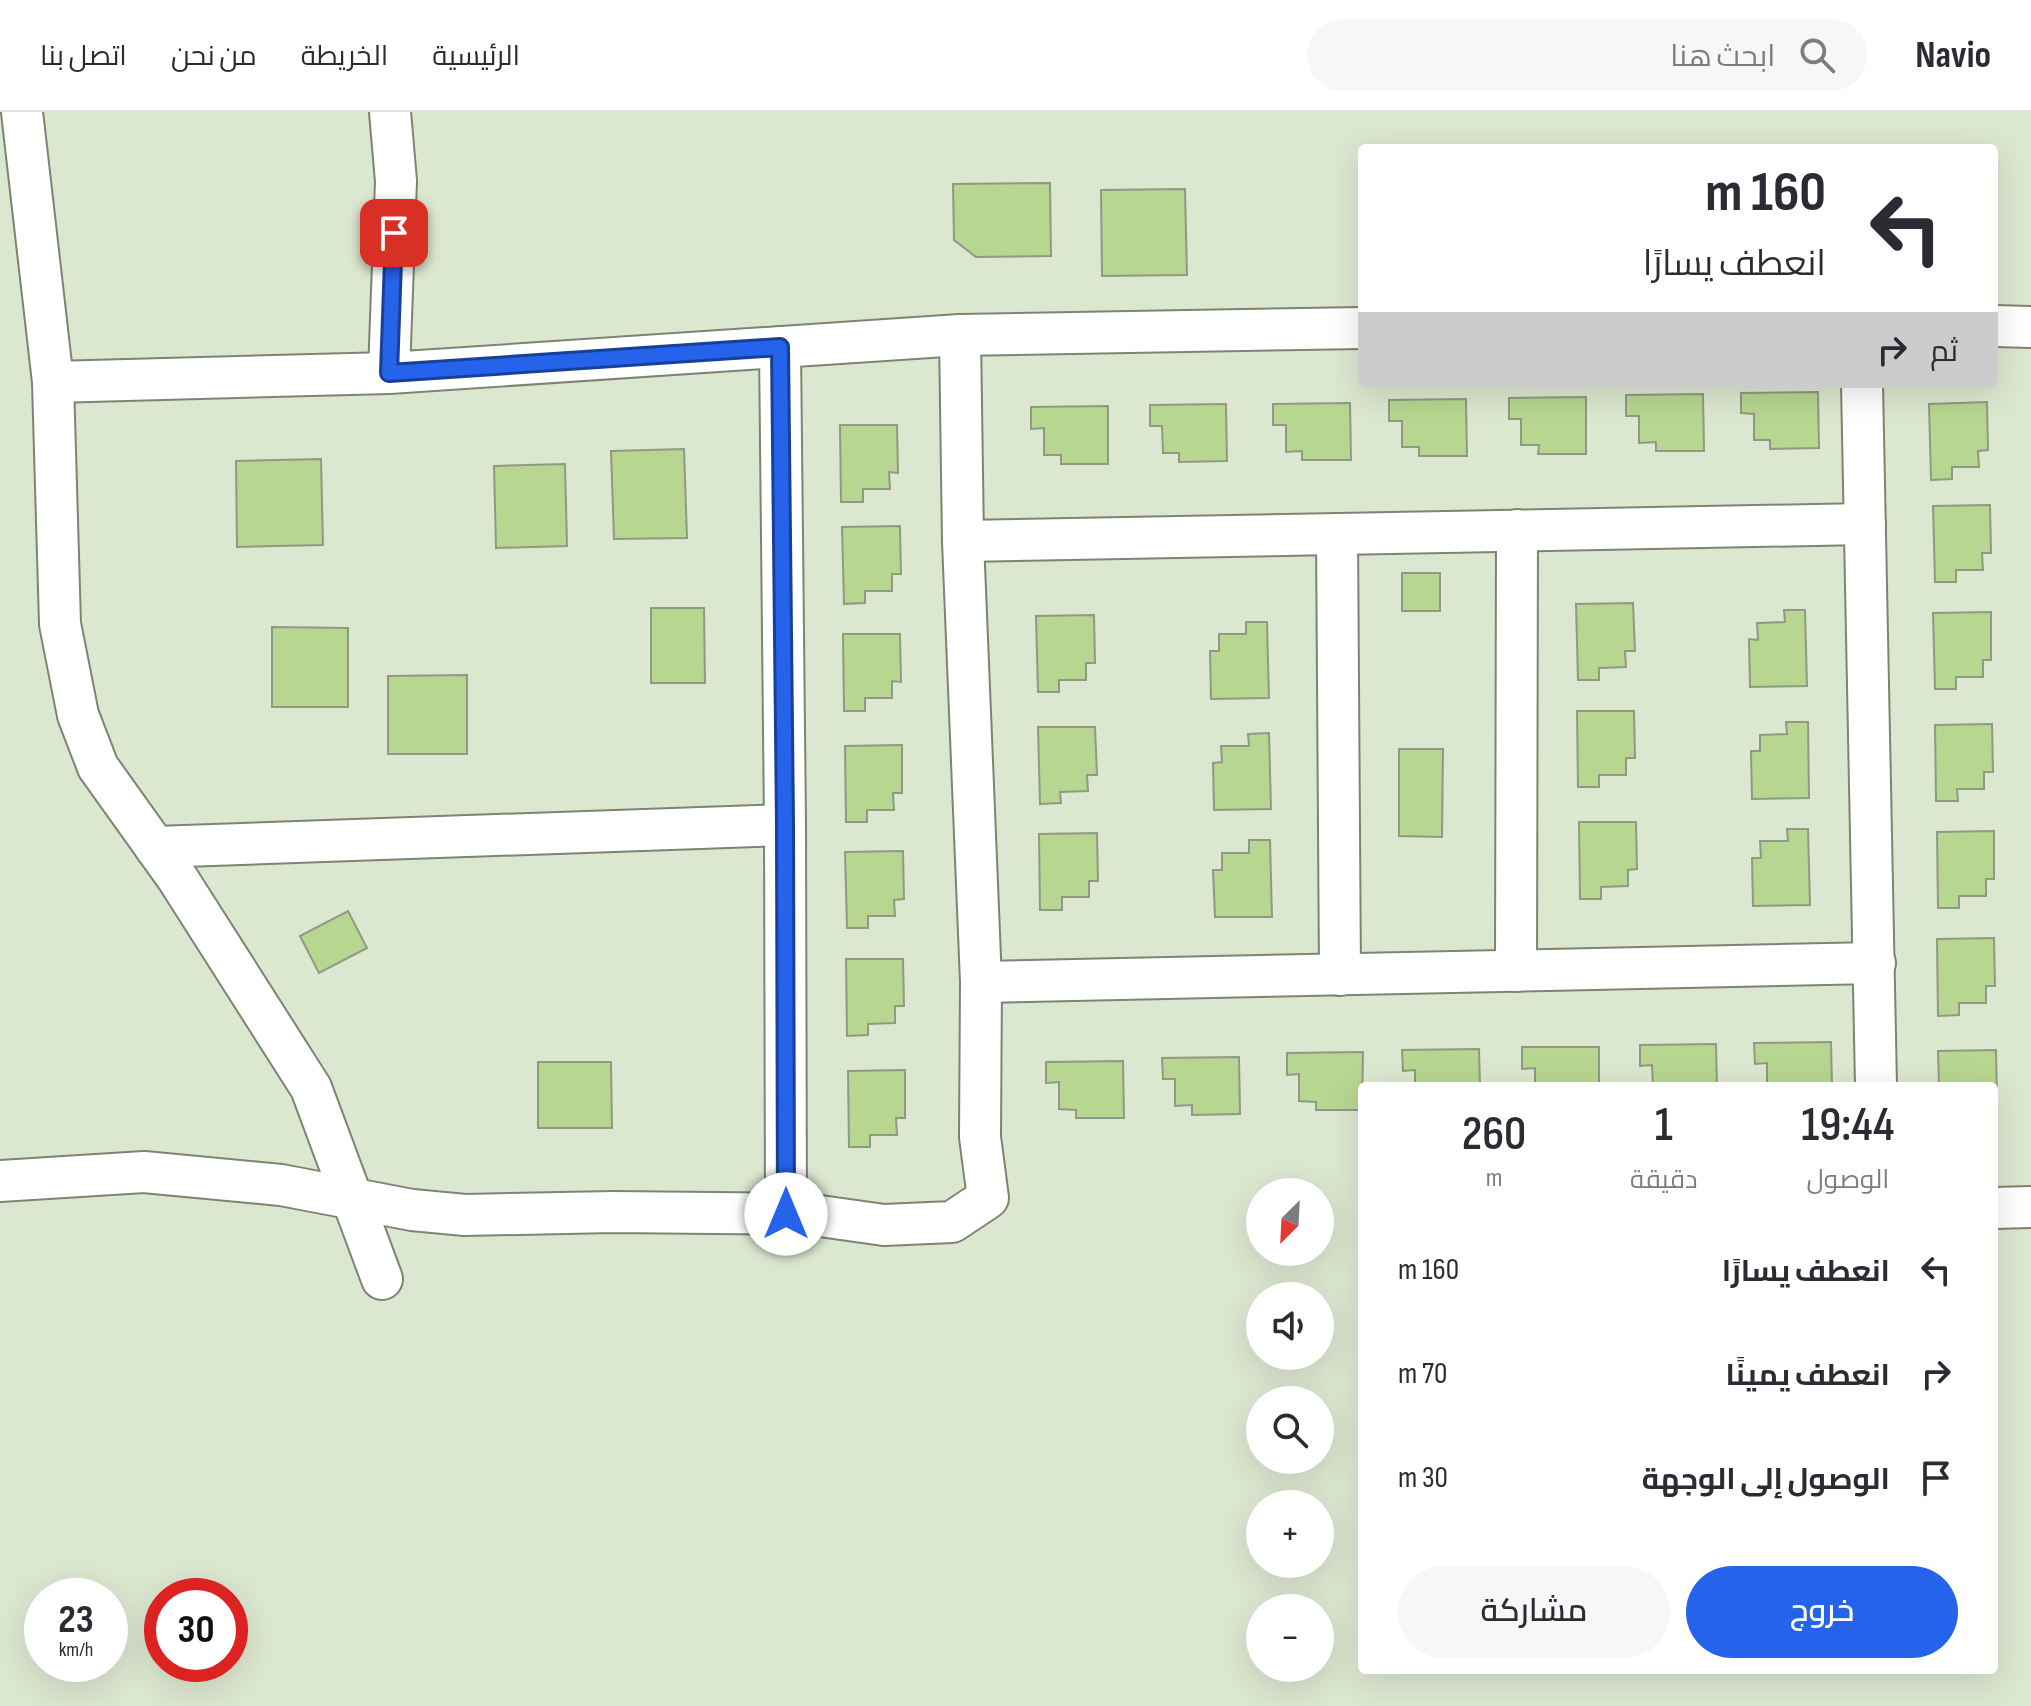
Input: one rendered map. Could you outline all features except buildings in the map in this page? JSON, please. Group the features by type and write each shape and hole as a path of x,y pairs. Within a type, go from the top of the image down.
{"street":[{"path":"22,112 53,382 60,624 78,715 98,767 155,847 311,1088 382,1279"},
{"path":"389,373 396,181 390,112"},
{"path":"1998,326 2031,327"},
{"path":"53,382 389,373 960,335 1358,328"},
{"path":"0,1181 144,1172 281,1185 412,1210 465,1215 613,1212 806,1214 884,1225 952,1222 988,1198 980,1137 981,982 963,541 960,335"},
{"path":"780,347 786,1214"},
{"path":"1862,388 1876,1082"},
{"path":"963,541 1865,524"},
{"path":"1516,971 1517,530"},
{"path":"1337,534 1340,975"},
{"path":"155,847 785,825"},
{"path":"981,982 1875,963"},
{"path":"1998,1208 2031,1207"}],"route":[{"path":"394,233 389,373 780,347 786,1214"}]}
